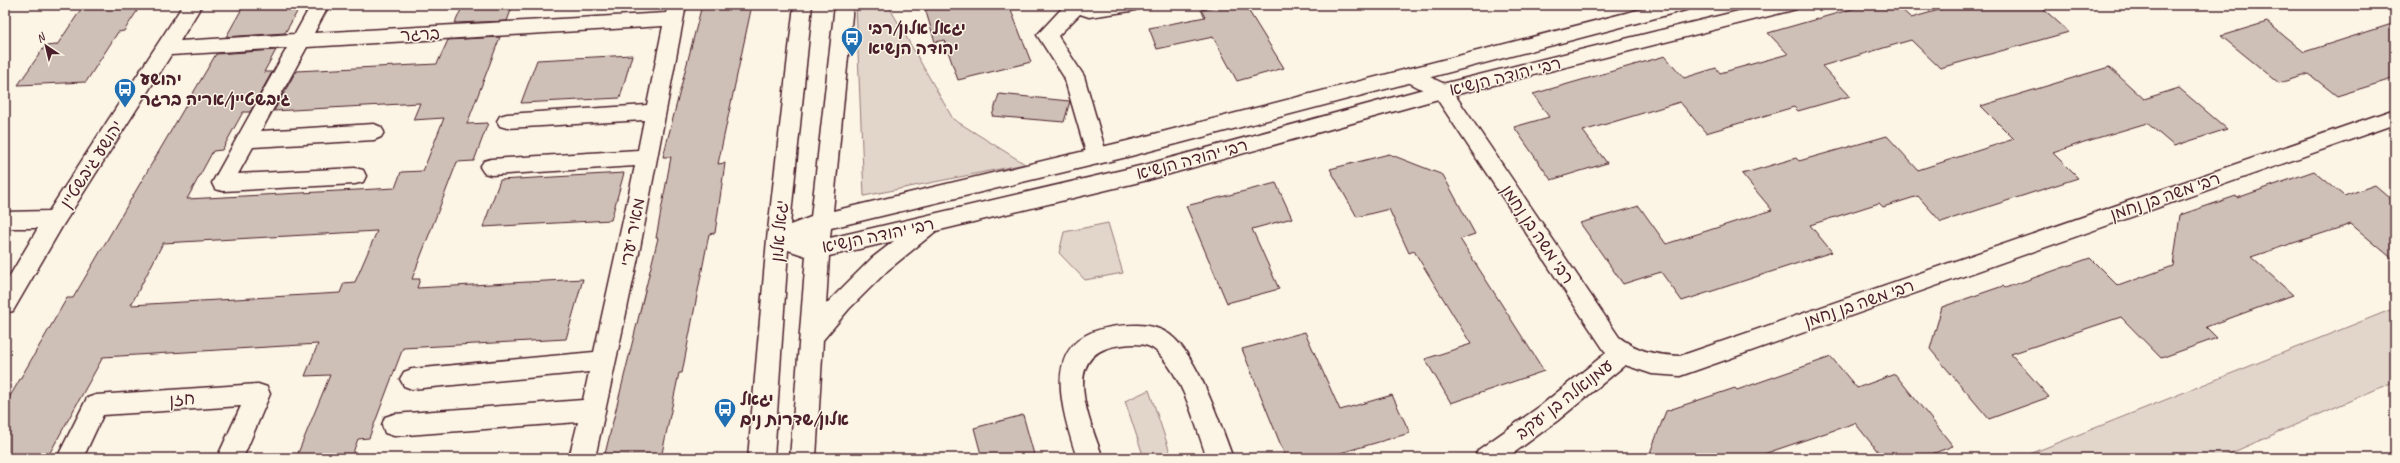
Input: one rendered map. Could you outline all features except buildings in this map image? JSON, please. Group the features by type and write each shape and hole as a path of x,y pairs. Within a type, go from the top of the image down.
{"street":[{"name":"יהושע גיבשטיין","path":"5,304 54,219 167,48 193,5"},
{"path":"320,5 302,41 223,183 355,176"},
{"name":"יגאל אלון","path":"761,458 778,239 803,5"},
{"path":"803,458 818,250 844,5"},
{"path":"1097,156 1074,76 1047,35 1075,6 1089,11 1131,5"},
{"name":"רבי יהודה הנשיא","path":"778,239 821,222 1097,156 1682,5"},
{"name":"רבי יהודה הנשיא","path":"778,239 818,250 1148,172 1442,91 1789,5"},
{"name":"ברגר","path":"167,48 302,41 675,12"},
{"name":"מאיר יערי","path":"582,458 647,157 675,12"},
{"path":"1442,91 1450,65"},
{"name":"רבי משה בן נחמן","path":"1411,75 1442,91 1611,344 1622,354 1658,366 1680,366 2395,116"},
{"path":"507,121 655,112"},
{"path":"247,140 374,132"},
{"path":"491,167 647,157"},
{"path":"5,220 54,219"},
{"path":"812,338 841,302 880,264 933,222"},
{"path":"1090,458 1077,417 1070,386 1072,367 1078,352 1103,338 1134,333 1161,340 1183,366 1220,458"},
{"name":"עמנואלה בן יעקב","path":"1487,458 1548,414 1622,354"},
{"path":"412,379 604,361"},
{"name":"חזן","path":"70,458 96,405 258,394 230,458"},
{"path":"394,425 593,410"}],"shaded area":[{"path":"856,5 888,5 953,119 1025,164 864,196"},
{"path":"1108,223 1123,273 1085,280 1059,253 1064,232"},
{"path":"2395,308 2395,381 2220,458 2020,458"},
{"path":"1149,390 1172,458 1144,458 1125,401"}],"place":[{"name":"יגאל אלון/רבי יהודה הנשיא","path":"852,58"},
{"name":"יהושע גיבשטיין/אריה ברגר","path":"125,108"},
{"name":"יגאל אלון/שדרות נים","path":"725,428"}]}
